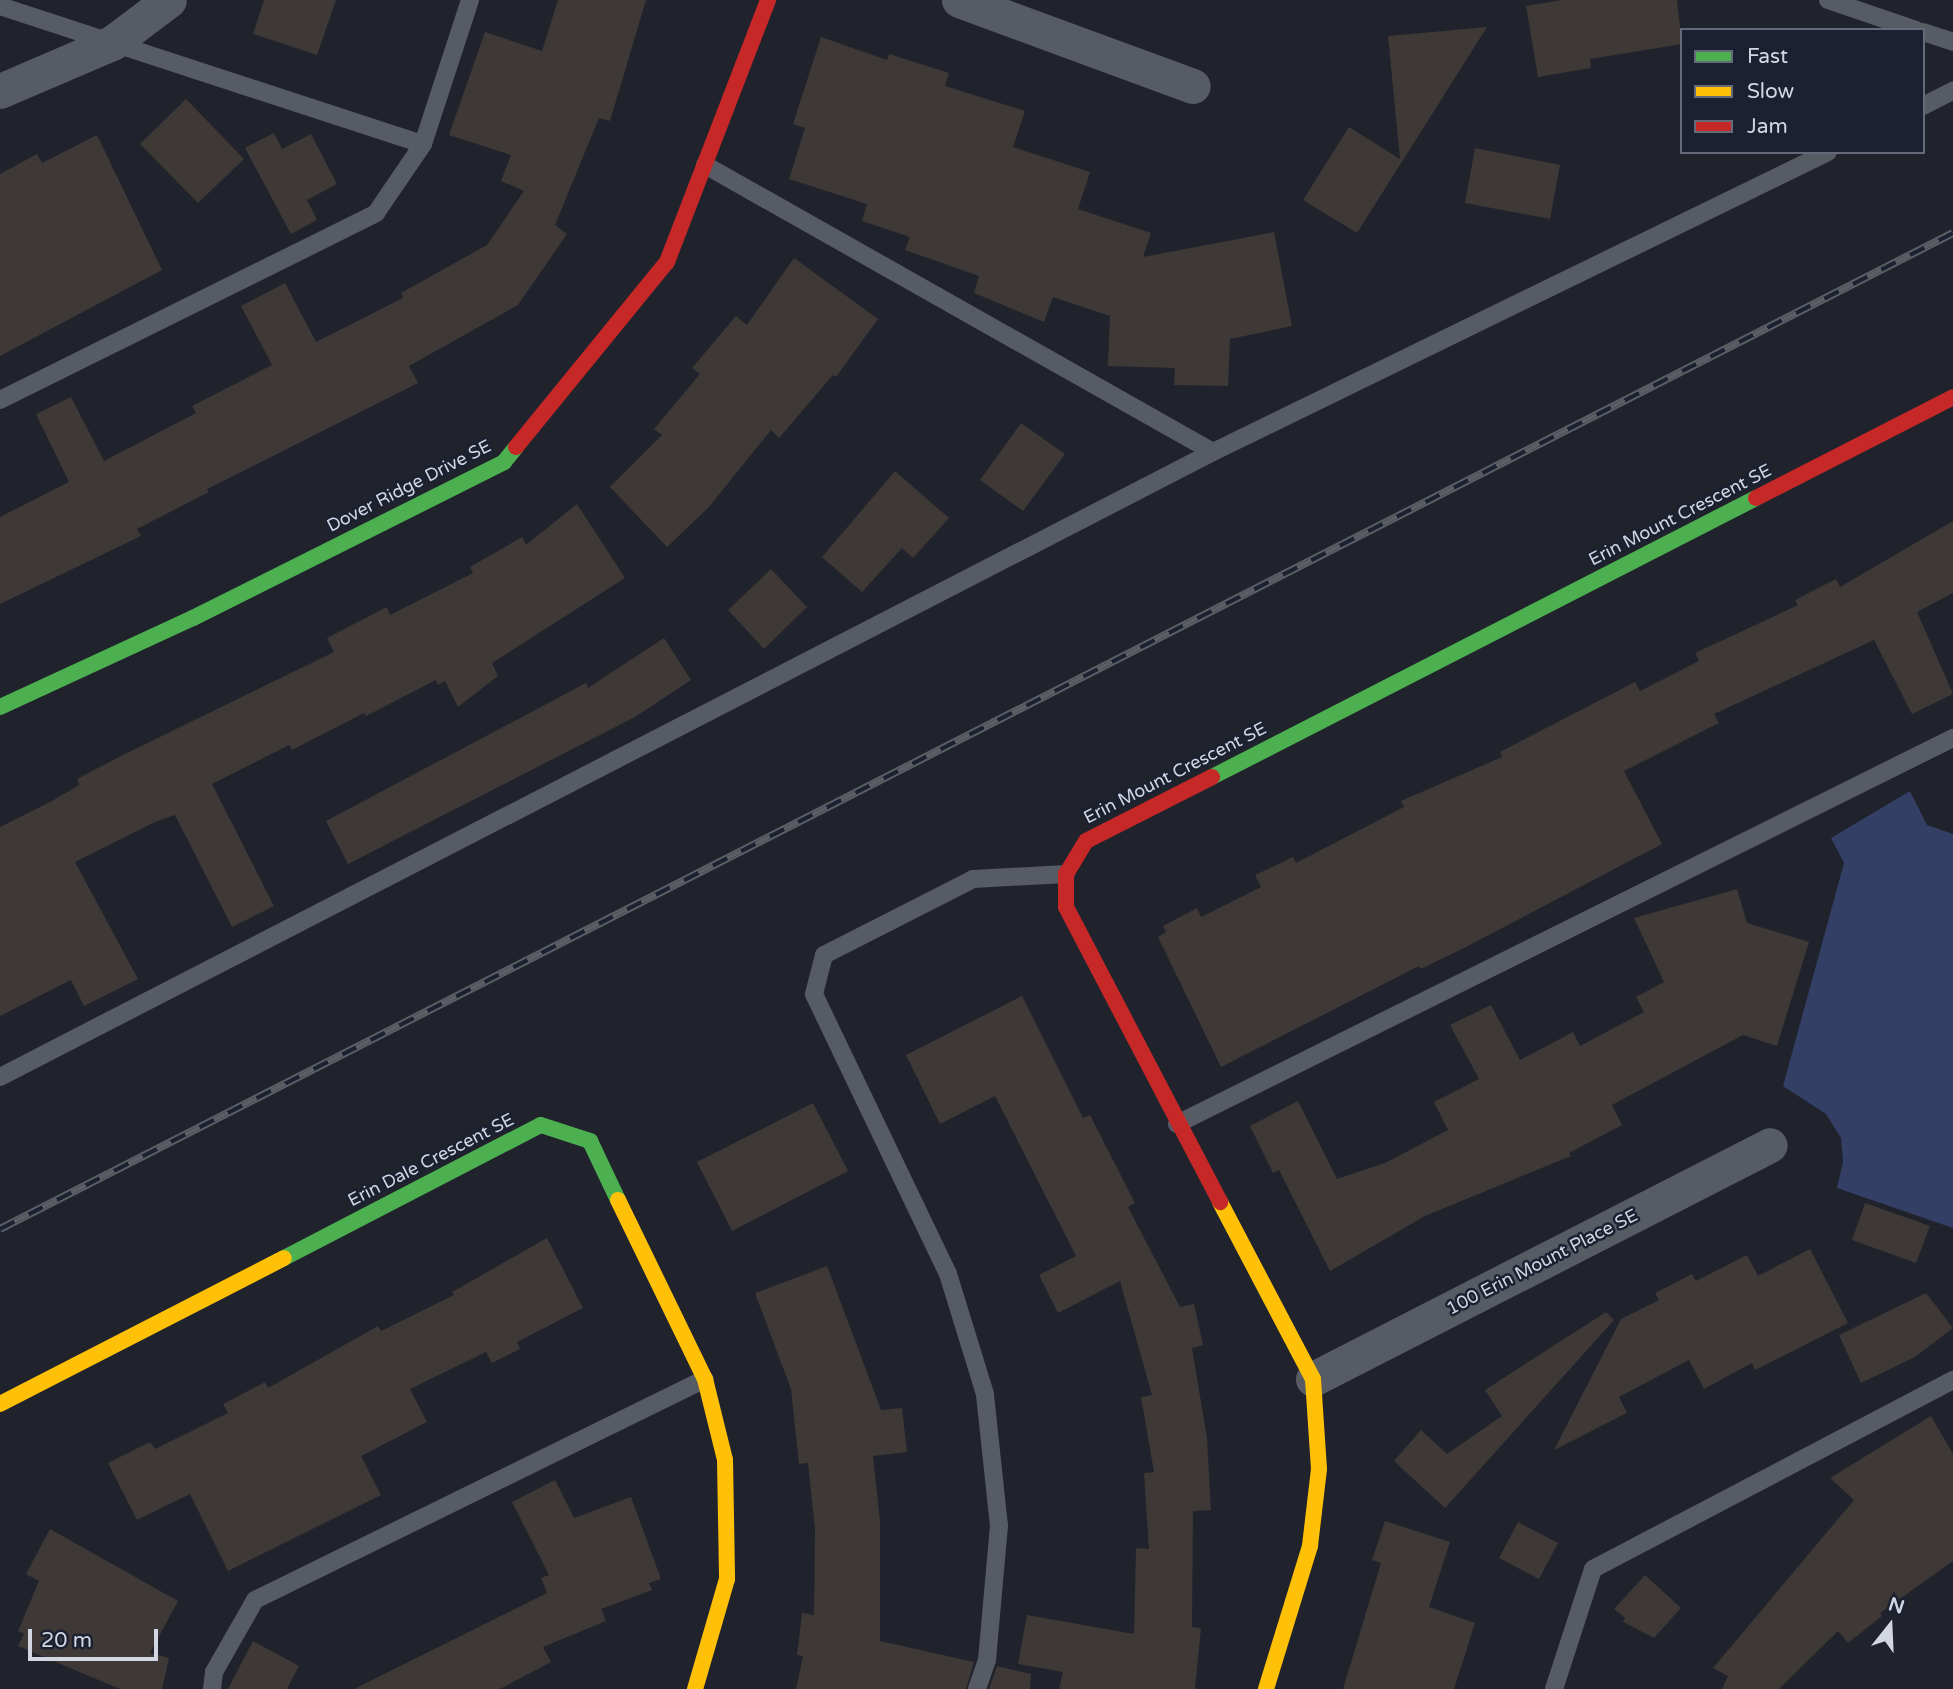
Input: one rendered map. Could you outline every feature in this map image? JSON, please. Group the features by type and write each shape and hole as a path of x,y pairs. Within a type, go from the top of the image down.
{"street":[{"path":"0,91 112,43 169,0"},
{"name":"Dover Ridge Drive SE","path":"0,707 193,618 503,462 667,262 768,0"},
{"path":"959,0 1193,86"},
{"name":"Erin Mount Crescent SE","path":"1066,874 1086,841 1953,397"},
{"path":"1066,874 1066,907 1177,1124 1313,1378 1319,1469 1310,1546 1266,1689"},
{"name":"Erin Dale Crescent SE","path":"0,1404 541,1125 590,1141 705,1379 725,1460 727,1579 694,1688"},
{"name":"100 Erin Mount Place SE","path":"1313,1378 1770,1144"}],"lane":[{"path":"0,400 376,213 423,144 470,0"},
{"path":"1828,0 1910,28"},
{"path":"0,6 423,144"},
{"path":"1925,33 1953,42"},
{"path":"1925,105 1953,91"},
{"path":"0,1077 1213,452 1824,154"},
{"path":"705,165 1213,452"},
{"path":"1177,1124 1953,738"},
{"path":"978,1689 986,1660 999,1526 985,1394 947,1274 814,994 824,956 973,879 1066,874"},
{"path":"212,1689 215,1672 255,1600 705,1379"},
{"path":"1554,1689 1593,1569 1953,1380"}],"shaded area":[{"path":"1910,791 1927,825 1953,834 1953,1228 1837,1188 1843,1162 1841,1138 1826,1114 1783,1086 1844,863 1831,838"}],"building":[{"path":"264,0 336,0 317,55 253,34"},
{"path":"558,0 646,0 610,121 599,118 555,225 567,234 518,305 409,366 418,383 207,489 209,492 137,529 141,536 0,604 0,517 69,482 36,414 71,397 104,461 196,413 192,406 272,365 241,306 285,283 316,342 403,298 401,293 487,245 524,191 501,181 511,155 449,135 485,32 542,51"},
{"path":"1562,0 1677,0 1680,44 1590,59 1591,68 1538,77 1526,6"},
{"path":"1487,27 1357,233 1303,200 1349,127 1400,159 1388,36"},
{"path":"821,37 887,60 889,54 949,73 945,86 1025,111 1013,147 1090,172 1078,209 1151,233 1143,257 1274,232 1292,326 1230,339 1228,386 1174,385 1175,368 1108,366 1110,316 1053,297 1044,322 974,293 979,276 905,250 910,237 862,221 867,204 789,179 805,128 793,124"},
{"path":"186,99 244,159 198,203 140,144"},
{"path":"274,133 282,149 311,134 337,184 307,200 317,220 291,234 245,148"},
{"path":"97,135 162,270 0,356 0,174 37,154 42,163"},
{"path":"1475,148 1560,165 1550,219 1465,203"},
{"path":"794,258 878,319 836,377 833,375 779,438 771,430 708,508 667,547 610,487 662,435 654,429 700,374 692,368 736,316 747,325"},
{"path":"1021,423 1065,454 1023,511 980,480"},
{"path":"895,471 949,518 913,558 902,548 862,592 822,557"},
{"path":"577,504 625,578 492,663 498,676 458,707 445,681 438,685 436,680 366,716 364,713 292,750 289,745 212,784 274,906 232,927 175,815 155,822 75,862 138,979 84,1006 71,980 0,1016 0,827 79,785 77,779 334,652 327,638 387,607 390,615 473,573 470,567 522,537 526,545"},
{"path":"1953,521 1953,593 1917,612 1953,694 1912,714 1874,640 1714,714 1719,723 1624,771 1662,844 1464,948 1421,969 1419,966 1221,1067 1158,937 1166,932 1163,926 1197,908 1201,917 1261,887 1255,875 1293,857 1296,863 1404,807 1401,801 1502,757 1500,752 1635,682 1640,691 1699,661 1695,653 1798,605 1795,600 1836,579 1840,587"},
{"path":"771,569 807,607 764,649 728,610"},
{"path":"664,638 691,680 635,717 348,864 326,821 586,683 588,688"},
{"path":"1737,889 1747,923 1809,942 1777,1046 1743,1035 1612,1105 1622,1125 1569,1153 1571,1156 1425,1216 1330,1271 1279,1170 1273,1173 1250,1126 1298,1101 1337,1179 1385,1163 1448,1130 1434,1102 1479,1079 1450,1025 1491,1005 1520,1060 1573,1032 1580,1046 1644,1012 1636,997 1664,982 1634,918"},
{"path":"1022,996 1083,1118 1090,1115 1135,1203 1128,1207 1180,1307 1194,1304 1203,1345 1192,1348 1207,1438 1211,1510 1193,1511 1192,1627 1201,1628 1195,1689 1059,1689 1063,1672 1018,1664 1027,1615 1134,1634 1136,1548 1149,1549 1144,1473 1154,1472 1141,1397 1152,1395 1120,1281 1058,1313 1039,1275 1076,1256 995,1096 940,1124 906,1055"},
{"path":"813,1103 848,1171 732,1231 697,1162"},
{"path":"1865,1203 1930,1226 1916,1263 1852,1240"},
{"path":"547,1238 583,1308 517,1342 520,1349 492,1363 486,1352 410,1389 427,1422 361,1456 381,1495 228,1571 190,1494 137,1520 108,1463 150,1442 155,1449 228,1413 223,1404 265,1382 268,1388 378,1326 381,1331 454,1295 452,1292"},
{"path":"1810,1249 1848,1323 1755,1370 1752,1363 1704,1389 1689,1360 1619,1397 1627,1413 1554,1450 1621,1319 1659,1300 1655,1293 1692,1274 1696,1281 1747,1255 1758,1276"},
{"path":"827,1266 881,1410 902,1408 907,1452 873,1456 880,1522 880,1641 974,1662 966,1689 796,1689 803,1656 797,1655 802,1613 814,1615 815,1530 808,1463 799,1464 791,1389 755,1293"},
{"path":"1926,1293 1953,1328 1915,1357 1861,1383 1839,1335"},
{"path":"1606,1312 1614,1320 1445,1508 1394,1461 1421,1430 1447,1454 1502,1416 1485,1390"},
{"path":"1931,1416 1953,1454 1953,1561 1880,1613 1882,1616 1848,1643 1838,1631 1779,1689 1722,1689 1728,1676 1713,1668 1854,1500 1830,1478"},
{"path":"555,1480 574,1518 631,1497 661,1579 649,1583 652,1590 601,1609 606,1621 543,1647 551,1662 500,1689 354,1689 547,1593 541,1578 549,1575 512,1502"},
{"path":"1385,1521 1450,1542 1429,1607 1475,1623 1454,1689 1343,1689 1381,1563 1372,1560"},
{"path":"1518,1522 1558,1543 1539,1579 1499,1558"},
{"path":"50,1529 178,1601 150,1653 169,1658 162,1689 120,1689 18,1646 24,1634 18,1631 39,1581 26,1574"},
{"path":"1645,1575 1681,1608 1654,1638 1623,1622 1625,1618 1614,1609"},
{"path":"253,1641 299,1666 287,1689 228,1689"},
{"path":"997,1666 1031,1674 1030,1689 989,1689"}],"railway":[{"path":"0,1229 1953,233"}],"traffic: fast":[{"path":"0,707 193,618 504,462 516,447"},
{"path":"1212,777 1756,498"},
{"path":"284,1258 541,1125 590,1141 618,1200"}],"traffic: slow":[{"path":"618,1200 705,1379 725,1460 727,1579 695,1689"},
{"path":"1220,1202 1313,1379 1319,1469 1310,1546 1266,1689"},
{"path":"0,1404 284,1258"}],"traffic: jam":[{"path":"516,447 667,262 768,0"},
{"path":"1756,498 1953,397"},
{"path":"1212,777 1086,841 1066,874 1066,907 1220,1202"}]}
